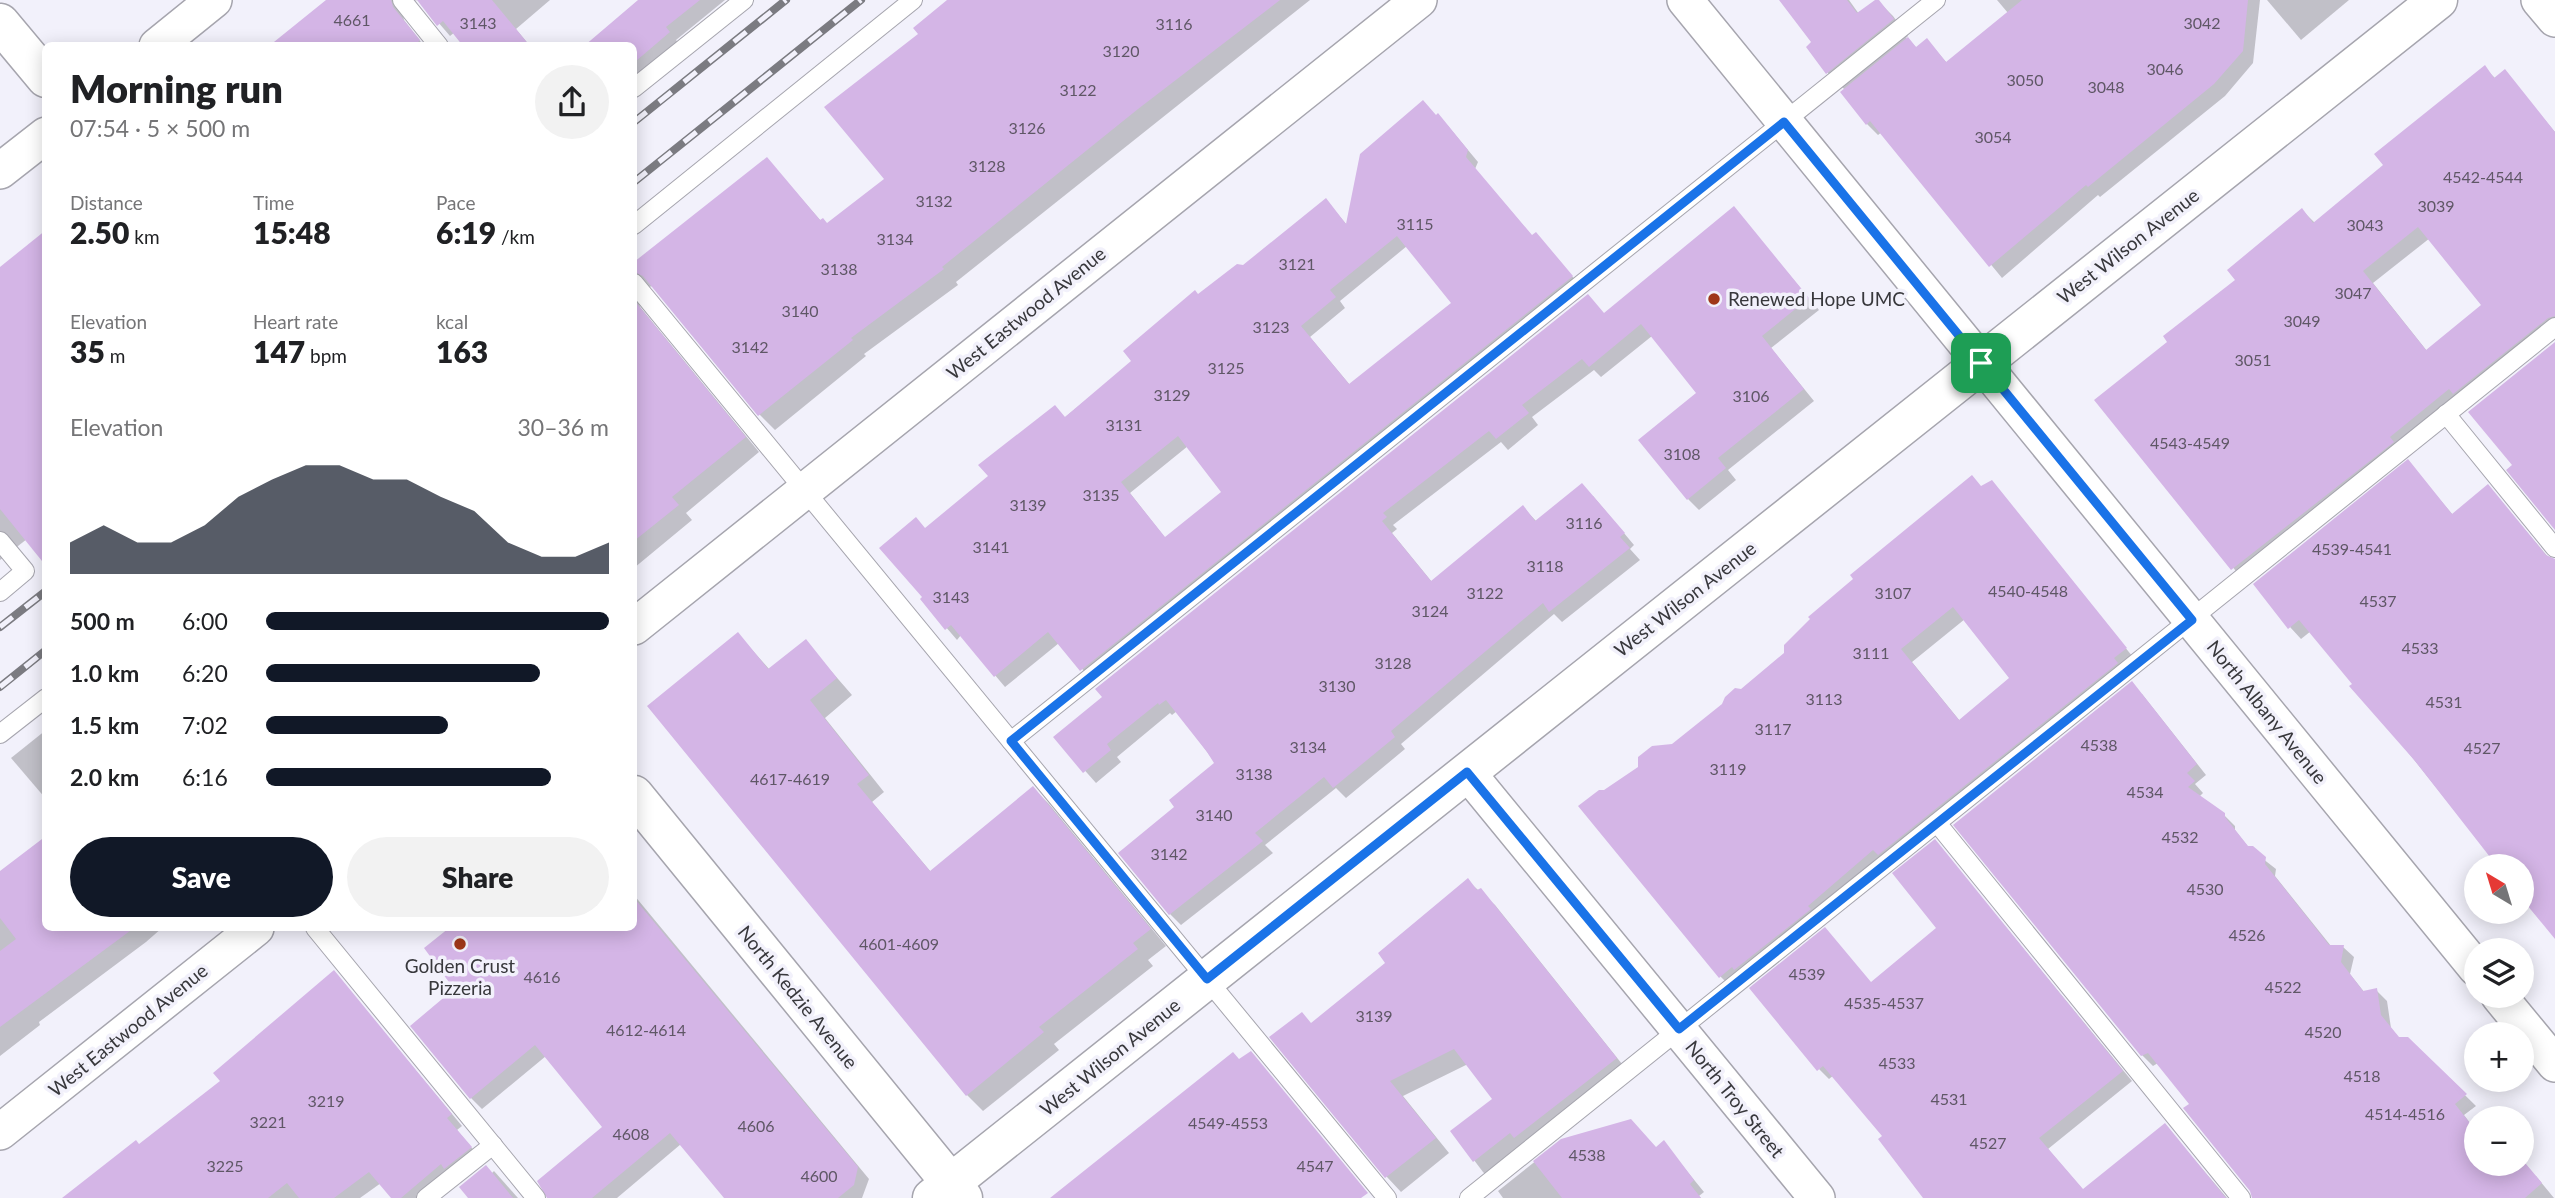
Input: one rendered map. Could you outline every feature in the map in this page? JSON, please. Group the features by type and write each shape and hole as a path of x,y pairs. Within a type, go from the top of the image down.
{"street":[{"path":"162,42 214,0"},
{"name":"West Eastwood Avenue","path":"637,625 1419,0"},
{"name":"North Albany Avenue","path":"1685,0 2464,953"},
{"name":"West Wilson Avenue","path":"949,1193 1207,979 2438,0"},
{"path":"2539,0 2555,19"},
{"path":"0,23 42,73"},
{"path":"0,171 42,138"},
{"name":"North Troy Street","path":"1467,772 1817,1198"},
{"name":"North Kedzie Avenue","path":"637,799 949,1193"},
{"name":"West Eastwood Avenue","path":"0,1132 252,931"},
{"path":"2509,1008 2555,1064"}],"lane":[{"path":"402,0 436,42"},
{"path":"637,86 744,0"},
{"path":"637,223 913,0"},
{"path":"1011,741 1936,0"},
{"path":"637,287 1387,1198"},
{"path":"1469,1198 2555,327"},
{"path":"2446,414 2555,548"},
{"path":"0,541 25,572 0,592"},
{"path":"0,734 42,701"},
{"path":"1937,823 2241,1198"},
{"path":"317,931 536,1198"},
{"path":"426,1198 493,1144"}],"building":[{"path":"326,0 391,0 393,7 420,40 418,42 274,42"},
{"path":"417,0 492,0 527,42 460,42 443,21 437,26"},
{"path":"638,0 700,0 666,27 670,32 637,60 637,42 589,42"},
{"path":"947,0 1280,0 1138,109 942,267 944,269 851,338 853,340 758,416 643,276 637,273 637,260 767,157 820,220 823,218 827,223 884,179 824,107 918,34 913,28"},
{"path":"1779,0 1847,0 1857,13 1879,0 1894,19 1826,74 1806,47 1811,42"},
{"path":"2022,0 2248,0 2243,51 2214,84 2088,187 2086,185 1989,267 1870,121 1866,125 1840,92 1908,37 1916,47 1927,38 1946,62"},
{"path":"2485,65 2494,78 2505,69 2555,132 2555,316 2548,318 2453,394 2449,389 2390,437 2394,442 2231,570 2094,400 2167,342 2163,336 2235,280 2227,270 2302,208 2313,223 2383,165 2374,154","holes":["2418,227 2481,305 2426,350 2363,271"]},
{"path":"1423,100 1436,115 1438,113 1468,150 1466,157 1532,235 1536,232 1573,276 1080,671 1048,632 994,677 951,625 945,630 920,599 922,597 879,548 916,517 925,528 988,476 978,465 1055,405 1065,417 1131,361 1123,351 1195,290 1198,294 1237,264 1243,265 1326,198 1346,224 1360,154","holes":["1397,236 1451,303 1349,384 1301,326 1336,297 1330,290","1178,436 1221,492 1165,537 1121,482"]},
{"path":"1734,206 1809,298 1762,336 1804,389 1718,458 1726,468 1687,500 1638,440 1696,393 1641,324 1589,367 1582,359 1522,405 1529,413 1496,439 1489,431 1383,513 1387,517 1382,521 1431,581 1523,505 1535,521 1582,483 1625,533 1620,537 1630,548 1549,612 1543,603 1391,731 1395,737 1333,788 1324,777 1255,833 1263,841 1169,915 1118,853 1174,807 1169,800 1214,763 1207,752 1166,700 1159,705 1158,703 1107,744 1111,750 1083,773 1053,737 1102,697 1095,689 1588,294 1604,313"},
{"path":"42,233 42,561 0,509 0,267"},
{"path":"637,304 746,437 672,497 679,505 637,539"},
{"path":"2555,342 2555,530 2506,470 2512,465 2468,412"},
{"path":"2408,459 2452,514 2488,484 2546,555 2555,559 2555,939 2534,914 2534,854 2488,854 2415,761 2349,686 2352,684 2299,620 2288,629 2253,584"},
{"path":"1972,475 1981,486 1992,480 2127,648 2114,658 2118,663 1878,855 1873,850 1808,906 1811,909 1734,970 1732,967 1719,978 1578,806 1638,767 1638,757 1652,746 1672,744 1722,704 1735,688 1741,689 1784,653 1784,645 1810,619 1808,617 1853,579 1850,575","holes":["1953,607 2009,678 1959,720 1901,649"]},
{"path":"738,632 768,669 806,639 837,678 810,700 869,775 857,784 930,871 1033,786 1151,929 1133,943 1138,949 1039,1027 1044,1032 966,1096 647,706"},
{"path":"2132,681 2197,764 2187,773 2195,781 2188,787 2225,813 2225,817 2248,846 2253,846 2266,857 2265,864 2329,945 2344,945 2341,962 2363,991 2377,988 2381,1015 2399,1037 2408,1037 2467,1094 2455,1104 2464,1116 2464,1176 2534,1176 2534,1174 2542,1183 2525,1198 2252,1198 2250,1191 2183,1108 2189,1104 2148,1053 2141,1056 1953,825"},
{"path":"42,839 42,931 130,931 0,1027 0,951 16,939 0,918 0,871"},
{"path":"1935,839 2123,1071 2039,1138 2083,1189 2165,1123 2226,1198 1923,1198 1878,1139 1882,1136 1823,1066 1817,1071 1749,988 1825,927 1871,982 1936,928 1892,873"},
{"path":"1468,878 1477,890 1481,888 1617,1058 1514,1138 1510,1133 1473,1162 1450,1131 1492,1099 1454,1049 1390,1081 1436,1138 1385,1178 1269,1037 1302,1012 1311,1023 1385,963 1378,953"},
{"path":"637,902 858,1167 854,1185 838,1198 724,1198 670,1133 592,1198 547,1198 537,1181 602,1127 535,1045 470,1099 410,1026 454,989 424,948 445,931 637,931"},
{"path":"334,970 452,1114 447,1118 472,1147 444,1169 441,1164 401,1198 391,1198 369,1172 334,1198 299,1198 287,1183 268,1198 62,1198 136,1140 139,1144 220,1081 213,1073"},
{"path":"1251,1051 1368,1193 1361,1198 1050,1198 1233,1052 1239,1059"},
{"path":"1631,1119 1656,1147 1664,1140 1694,1180 1690,1184 1701,1198 1562,1198 1533,1161 1561,1139"},
{"path":"486,1165 513,1198 468,1198 459,1187"}],"railway":[{"path":"637,120 786,0"},
{"path":"637,180 861,0"},
{"path":"0,627 42,594"},
{"path":"0,687 42,653"}],"place":[{"name":"Renewed Hope UMC","path":"1714,299"},
{"name":"Golden Crust Pizzeria","path":"460,944"}],"route":[{"path":"1784,122 1981,363 2192,620 1679,1029 1467,772 1207,979 1011,741 1784,122"}]}
